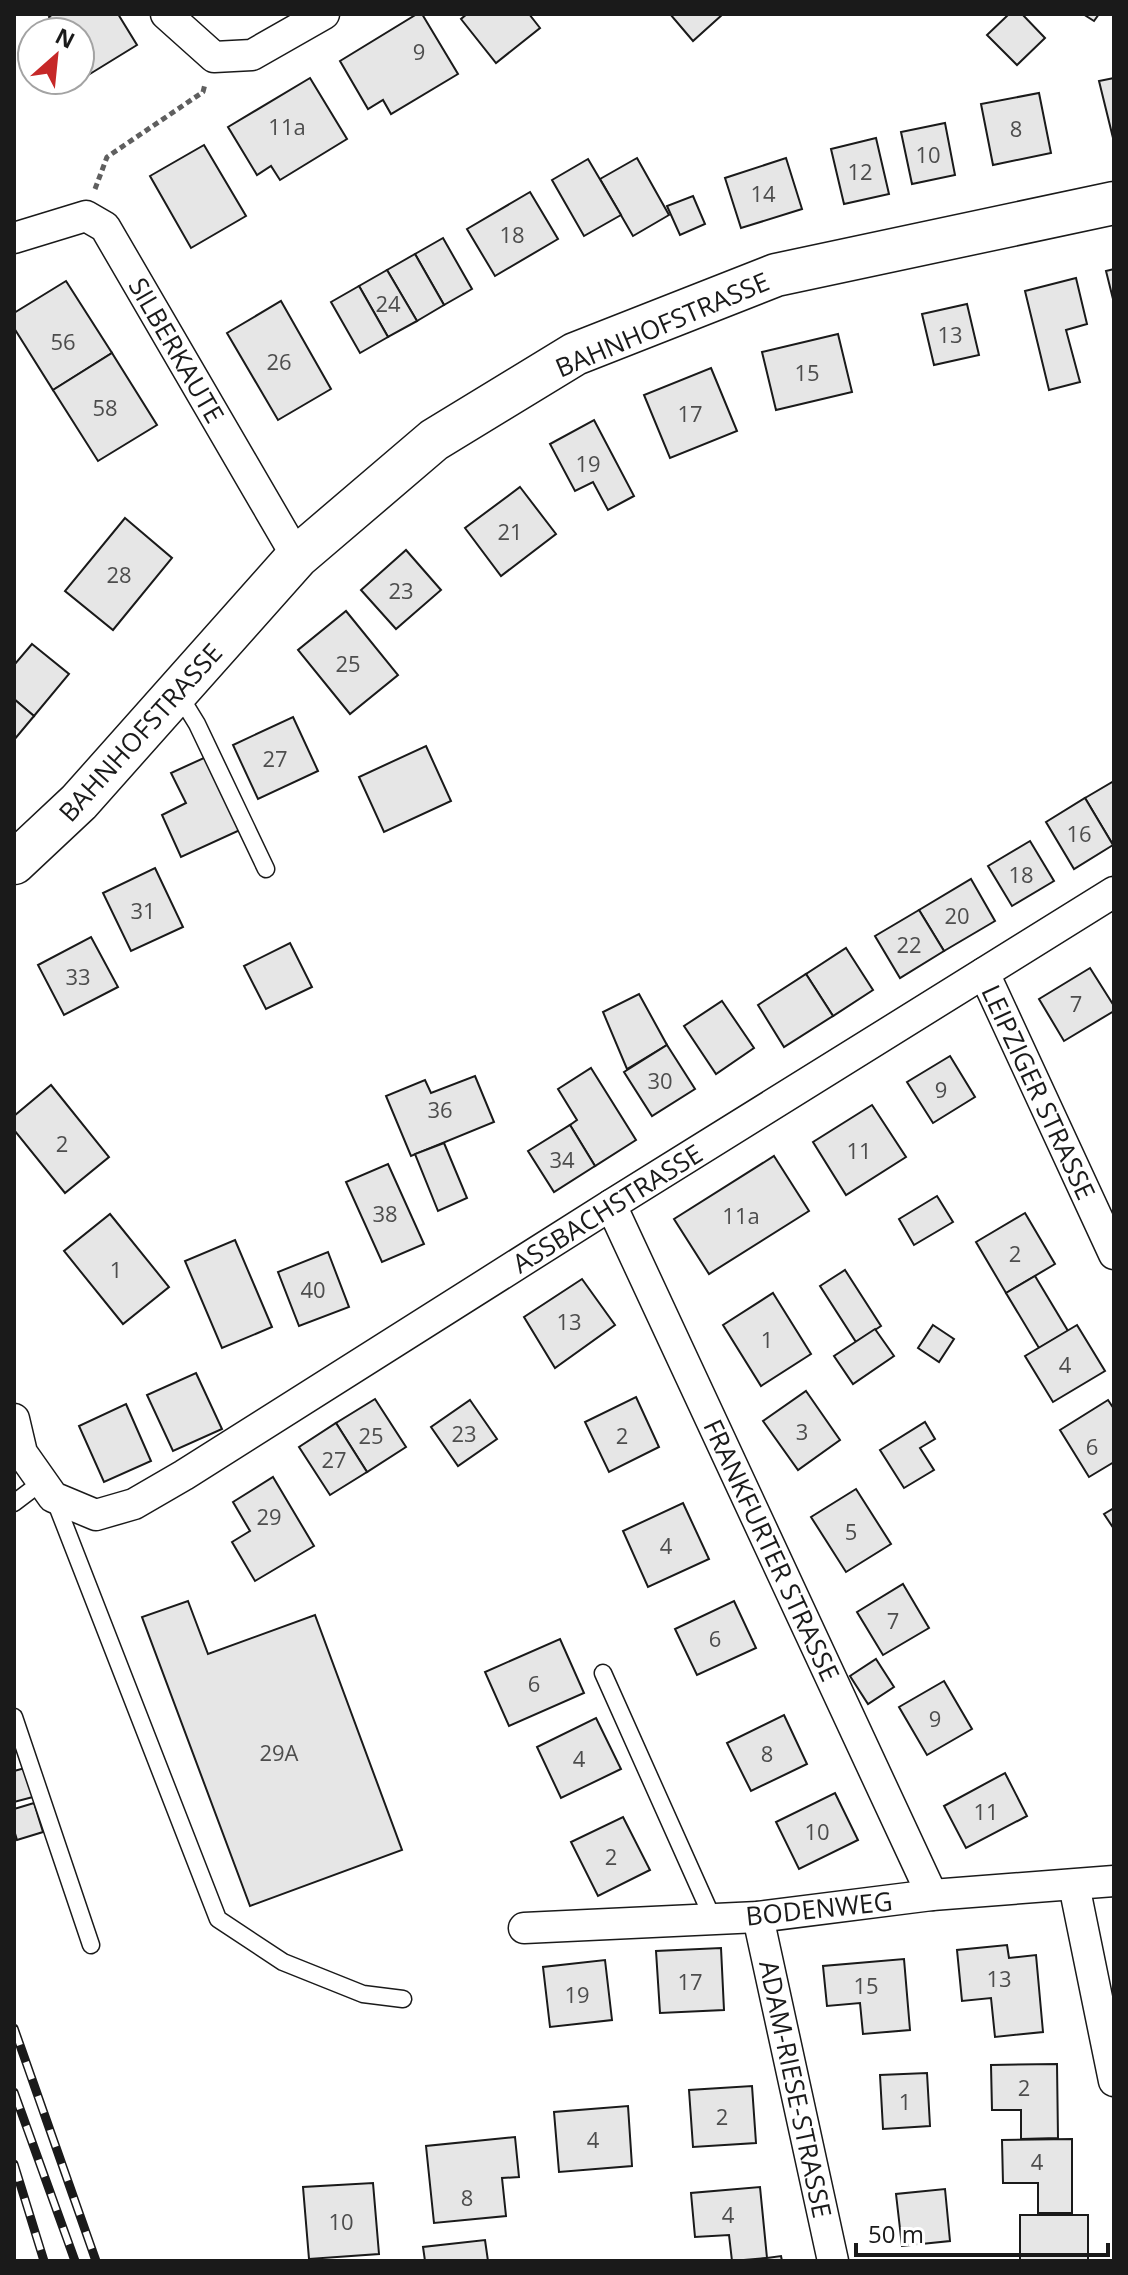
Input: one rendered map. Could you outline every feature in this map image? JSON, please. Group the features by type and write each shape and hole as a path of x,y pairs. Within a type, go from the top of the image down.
{"main road":[{"name":"BAHNHOFSTRASSE","path":"14,863 79,802 297,557 434,440 575,354 776,275 1114,203"}],"street":[{"path":"166,14 214,57 252,55 324,14"},
{"path":"14,238 86,216"},
{"name":"SILBERKAUTE","path":"86,216 105,227 297,557"},
{"name":"ASSBACHSTRASSE","path":"48,1489 96,1515 134,1504 1114,892"},
{"name":"LEIPZIGER STRASSE","path":"984,973 1114,1254"},
{"name":"FRANKFURTER STRASSE","path":"611,1205 932,1895"},
{"path":"14,1419 22,1453 48,1489"},
{"name":"BODENWEG","path":"524,1928 758,1917 932,1895 1114,1881"},
{"path":"1074,1885 1114,2081"},
{"name":"ADAM-RIESE-STRASSE","path":"758,1917 833,2261"}],"lane":[{"path":"177,692 197,724 266,869"},
{"path":"14,1503 48,1489 218,1919 283,1962 363,1994 403,1999"},
{"path":"603,1673 713,1919"},
{"path":"14,1717 91,1945"}],"path":[{"path":"86,216 107,157 203,92 214,57"}],"building":[{"path":"118,14 137,45 96,70 96,16 50,16"},
{"path":"417,14 422,14 458,74 391,114 383,100 368,109 340,61"},
{"path":"467,14 529,14 540,28 496,63 461,19"},
{"path":"670,14 723,14 693,41"},
{"path":"1009,14 1022,14 1045,38 1017,65 987,35"},
{"path":"1083,14 1099,14 1094,21"},
{"path":"310,78 347,139 280,180 271,166 257,175 228,127"},
{"path":"1114,78 1114,142 1099,81"},
{"path":"1039,93 1051,153 993,165 981,104"},
{"path":"945,123 955,175 912,184 901,132"},
{"path":"876,138 889,194 844,204 831,149"},
{"path":"204,145 246,216 191,248 150,176"},
{"path":"637,158 669,215 633,236 600,179"},
{"path":"786,158 802,209 741,228 725,178"},
{"path":"588,159 621,215 584,236 552,180"},
{"path":"530,192 558,239 495,276 467,229"},
{"path":"693,196 705,224 680,235 667,206"},
{"path":"443,238 472,289 444,305 415,254"},
{"path":"415,254 444,305 417,321 387,270"},
{"path":"1114,269 1114,303 1106,271"},
{"path":"387,270 417,321 388,337 359,286"},
{"path":"1076,278 1087,324 1066,330 1080,382 1049,390 1025,291"},
{"path":"66,281 112,353 53,390 14,328 14,313"},
{"path":"359,286 388,337 360,353 331,302"},
{"path":"281,301 331,389 278,420 227,333"},
{"path":"967,304 979,355 934,365 922,314"},
{"path":"838,334 852,392 776,410 762,352"},
{"path":"112,353 157,425 98,461 53,390"},
{"path":"711,368 737,431 670,458 644,395"},
{"path":"594,420 634,496 608,510 593,482 575,491 550,444"},
{"path":"520,487 556,534 501,576 465,528"},
{"path":"125,518 172,558 113,630 65,591"},
{"path":"406,550 441,590 396,629 361,590"},
{"path":"346,611 398,675 350,714 298,650"},
{"path":"32,644 69,674 34,716 14,699 14,665"},
{"path":"14,699 34,716 14,740"},
{"path":"293,717 318,771 258,799 233,745"},
{"path":"426,746 451,801 384,832 359,777"},
{"path":"206,757 240,830 181,857 162,815 186,803 171,773"},
{"path":"1114,781 1114,844 1113,845 1085,798"},
{"path":"1085,798 1113,845 1074,869 1046,822"},
{"path":"1030,841 1054,881 1012,906 988,866"},
{"path":"155,868 183,927 131,951 103,893"},
{"path":"971,879 995,921 944,951 919,910"},
{"path":"919,910 944,951 900,978 875,936"},
{"path":"91,937 118,987 64,1015 38,965"},
{"path":"290,943 312,987 266,1009 244,966"},
{"path":"846,948 873,990 833,1016 806,974"},
{"path":"1090,968 1114,1006 1114,1011 1064,1041 1039,999"},
{"path":"806,974 833,1016 784,1047 758,1005"},
{"path":"639,994 667,1045 627,1069 603,1012"},
{"path":"722,1001 754,1048 716,1074 684,1026"},
{"path":"667,1045 695,1089 652,1116 624,1072"},
{"path":"950,1056 975,1097 933,1123 907,1082"},
{"path":"591,1068 636,1140 595,1166 570,1125 577,1120 558,1089"},
{"path":"475,1076 494,1122 411,1156 386,1096 425,1080 431,1093"},
{"path":"51,1085 109,1157 65,1193 14,1130 14,1116"},
{"path":"872,1105 906,1157 846,1195 813,1142"},
{"path":"570,1125 595,1166 554,1192 528,1151"},
{"path":"444,1143 467,1198 438,1211 415,1154"},
{"path":"774,1156 809,1211 709,1274 674,1219"},
{"path":"388,1164 424,1244 382,1262 346,1182"},
{"path":"937,1196 953,1222 914,1245 899,1219"},
{"path":"1025,1213 1055,1264 1006,1293 976,1242"},
{"path":"110,1214 169,1287 123,1324 64,1251"},
{"path":"235,1240 272,1327 222,1348 185,1261"},
{"path":"328,1252 349,1307 299,1326 278,1272"},
{"path":"845,1270 881,1326 856,1342 820,1286"},
{"path":"1035,1276 1068,1331 1039,1348 1006,1293"},
{"path":"582,1279 615,1325 555,1368 524,1317"},
{"path":"773,1293 811,1354 761,1386 723,1325"},
{"path":"933,1325 954,1339 939,1362 918,1348"},
{"path":"1077,1325 1105,1371 1053,1402 1025,1356"},
{"path":"875,1329 894,1356 853,1384 834,1356"},
{"path":"196,1373 222,1429 173,1451 147,1395"},
{"path":"806,1391 840,1440 798,1470 763,1421"},
{"path":"636,1397 659,1447 609,1472 585,1422"},
{"path":"375,1399 406,1447 367,1472 336,1423"},
{"path":"470,1400 497,1439 458,1466 431,1427"},
{"path":"1108,1400 1114,1409 1114,1462 1089,1477 1060,1430"},
{"path":"126,1404 151,1461 104,1482 79,1426"},
{"path":"925,1422 935,1439 920,1448 934,1470 904,1488 880,1450"},
{"path":"336,1423 367,1472 330,1495 299,1447"},
{"path":"273,1477 314,1546 255,1581 232,1542 250,1531 233,1502"},
{"path":"856,1489 891,1544 846,1572 811,1517"},
{"path":"683,1503 709,1559 648,1587 623,1531"},
{"path":"1114,1508 1114,1529 1104,1514"},
{"path":"903,1584 929,1628 883,1655 857,1612"},
{"path":"188,1601 208,1654 315,1615 402,1850 250,1906 142,1617"},
{"path":"734,1601 756,1648 697,1675 675,1629"},
{"path":"560,1639 584,1693 509,1726 485,1672"},
{"path":"876,1659 894,1687 868,1704 850,1676"},
{"path":"944,1681 972,1729 927,1755 899,1707"},
{"path":"784,1715 807,1764 751,1791 727,1743"},
{"path":"596,1718 621,1769 561,1798 537,1747"},
{"path":"25,1768 33,1797 14,1802 14,1771"},
{"path":"1005,1773 1027,1816 966,1848 944,1806"},
{"path":"835,1793 858,1840 799,1869 776,1822"},
{"path":"34,1803 43,1832 17,1840 14,1809"},
{"path":"623,1817 650,1870 598,1896 571,1842"},
{"path":"1007,1945 1009,1958 1036,1955 1043,2032 995,2037 991,1998 962,2001 957,1950"},
{"path":"721,1948 724,2010 660,2013 656,1951"},
{"path":"904,1959 910,2030 863,2034 860,2003 827,2006 823,1966"},
{"path":"605,1960 612,2020 550,2027 543,1967"},
{"path":"1057,2064 1058,2138 1021,2139 1021,2110 992,2110 991,2065"},
{"path":"927,2073 930,2126 883,2129 880,2075"},
{"path":"752,2086 756,2143 693,2147 689,2090"},
{"path":"628,2106 632,2166 559,2172 554,2112"},
{"path":"515,2137 519,2177 502,2178 506,2216 434,2223 426,2146"},
{"path":"1072,2139 1072,2213 1038,2213 1038,2183 1003,2183 1002,2140"},
{"path":"373,2183 379,2254 309,2259 303,2187"},
{"path":"760,2187 767,2258 732,2261 729,2235 695,2237 691,2193"},
{"path":"945,2189 950,2241 902,2246 896,2194"},
{"path":"1020,2215 1088,2215 1088,2261 1020,2260"},
{"path":"485,2240 488,2261 425,2261 423,2247"},
{"path":"781,2256 782,2261 747,2261 767,2258"}],"railway":[{"path":"14,2028 96,2261"},
{"path":"14,2092 75,2261"},
{"path":"14,2164 44,2261"}]}
